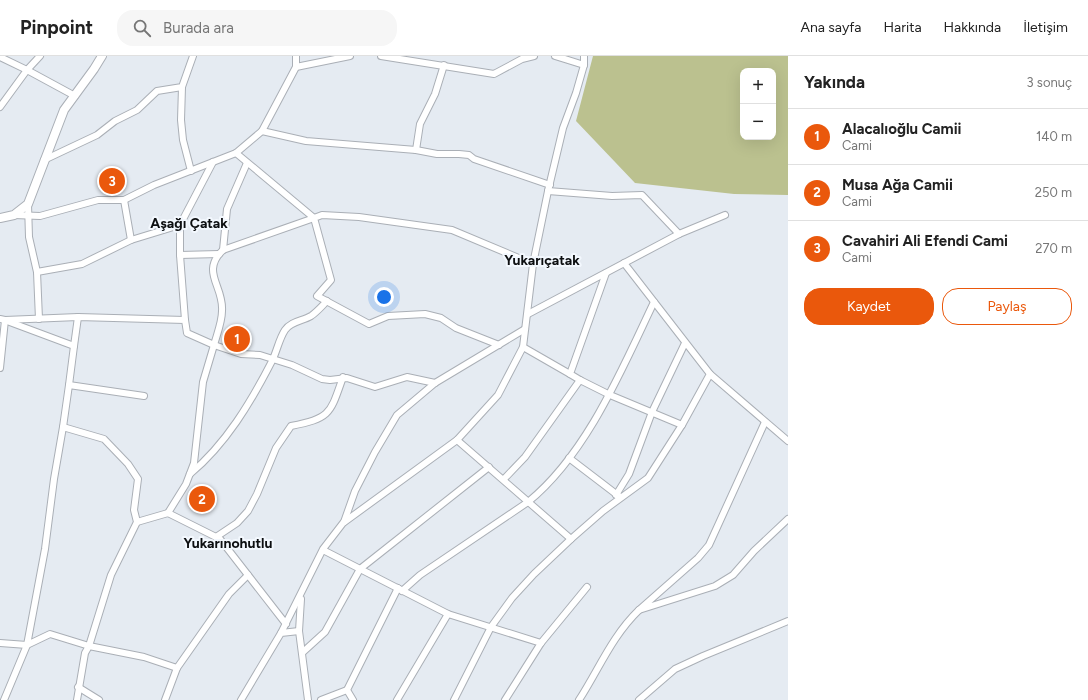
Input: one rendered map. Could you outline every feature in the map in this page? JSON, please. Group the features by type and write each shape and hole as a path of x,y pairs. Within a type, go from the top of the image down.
{"street":[{"path":"0,56 75,96"},
{"path":"0,107 27,70 40,56"},
{"path":"39,319 37,272 29,237 30,215 28,204 64,110 102,56"},
{"path":"191,171 183,140 181,120 182,87 193,56"},
{"path":"0,218 14,215 40,216 98,200 124,200 154,185 236,153 262,131 296,67 296,56"},
{"path":"296,67 350,56"},
{"path":"381,56 494,74 522,59 533,56"},
{"path":"555,56 584,65"},
{"path":"343,523 457,440 498,395 523,347 533,264 563,128 576,93 584,65 584,56"},
{"path":"416,150 420,124 436,94 444,65"},
{"path":"44,160 97,135 115,121 137,110 157,91 182,87"},
{"path":"262,131 306,141 416,150 437,154 469,155 474,159 549,188 612,196 642,194 679,234"},
{"path":"236,153 314,218 331,280 317,296 369,324 388,316 425,314 441,318 456,328 499,345"},
{"path":"213,162 180,225 180,255 187,333 214,345 241,354 260,355 292,365 322,380 337,380 342,378 375,387 407,377 435,383"},
{"path":"137,522 168,512 186,484 194,463 203,382 222,311 212,267 215,258 221,252 227,209 247,163"},
{"path":"124,200 131,240"},
{"path":"14,215 28,204"},
{"path":"528,314 679,234 725,214"},
{"path":"180,255 221,252 322,215 359,218 452,230 533,264"},
{"path":"37,272 82,264 131,240 180,225"},
{"path":"624,263 710,374 788,441"},
{"path":"570,374 606,273"},
{"path":"189,475 205,462 223,440 246,406 273,360 285,330 291,324 313,315 327,301"},
{"path":"321,700 347,690 400,589 528,502 542,490 569,458 610,395 654,302"},
{"path":"2,319 78,317 185,320"},
{"path":"4,700 27,645 45,549 78,317"},
{"path":"2,319 74,346"},
{"path":"0,368 2,319"},
{"path":"241,700 302,595 323,550 343,523 356,491 375,452 397,415 435,383 525,330"},
{"path":"618,496 629,474 652,412 685,343"},
{"path":"523,347 580,380 610,395 682,425"},
{"path":"454,700 490,627 534,574 571,539 618,496 648,478 682,425 710,374"},
{"path":"216,537 236,523 248,511 257,494 276,448 292,426 312,422 327,414 335,403 342,378"},
{"path":"504,479 525,457 580,380"},
{"path":"69,385 144,396"},
{"path":"579,700 620,632 639,610 698,558 709,545 765,422"},
{"path":"63,427 104,439 128,464 138,479 134,510 137,522 111,575 89,646 85,653 77,700"},
{"path":"457,440 504,479 571,539"},
{"path":"569,458 618,496"},
{"path":"303,652 325,632 360,569 489,467"},
{"path":"168,512 220,539 286,624"},
{"path":"639,610 715,586 733,575 754,551 788,519"},
{"path":"323,550 448,614 541,642"},
{"path":"165,700 177,668 229,594 248,574"},
{"path":"505,700 541,642 587,587"},
{"path":"302,595 299,631 303,652 308,700"},
{"path":"397,700 448,614"},
{"path":"639,700 675,669 788,621"},
{"path":"281,633 299,631"},
{"path":"0,643 27,645 50,634 89,646 144,657 177,668"},
{"path":"78,687 99,700"},
{"path":"347,690 353,700"}],"green space":[{"path":"593,56 788,56 788,195 734,194 635,183 576,121"}],"place":[{"name":"Cavahiri Ali Efendi Cami","path":"112,181"},
{"name":"Alacalıoğlu Camii","path":"237,339"},
{"name":"Musa Ağa Camii","path":"202,499"}],"district":[{"name":"Aşağı Çatak","path":"189,223"},
{"name":"Yukarıçatak","path":"542,260"},
{"name":"Yukarınohutlu","path":"228,543"}]}
